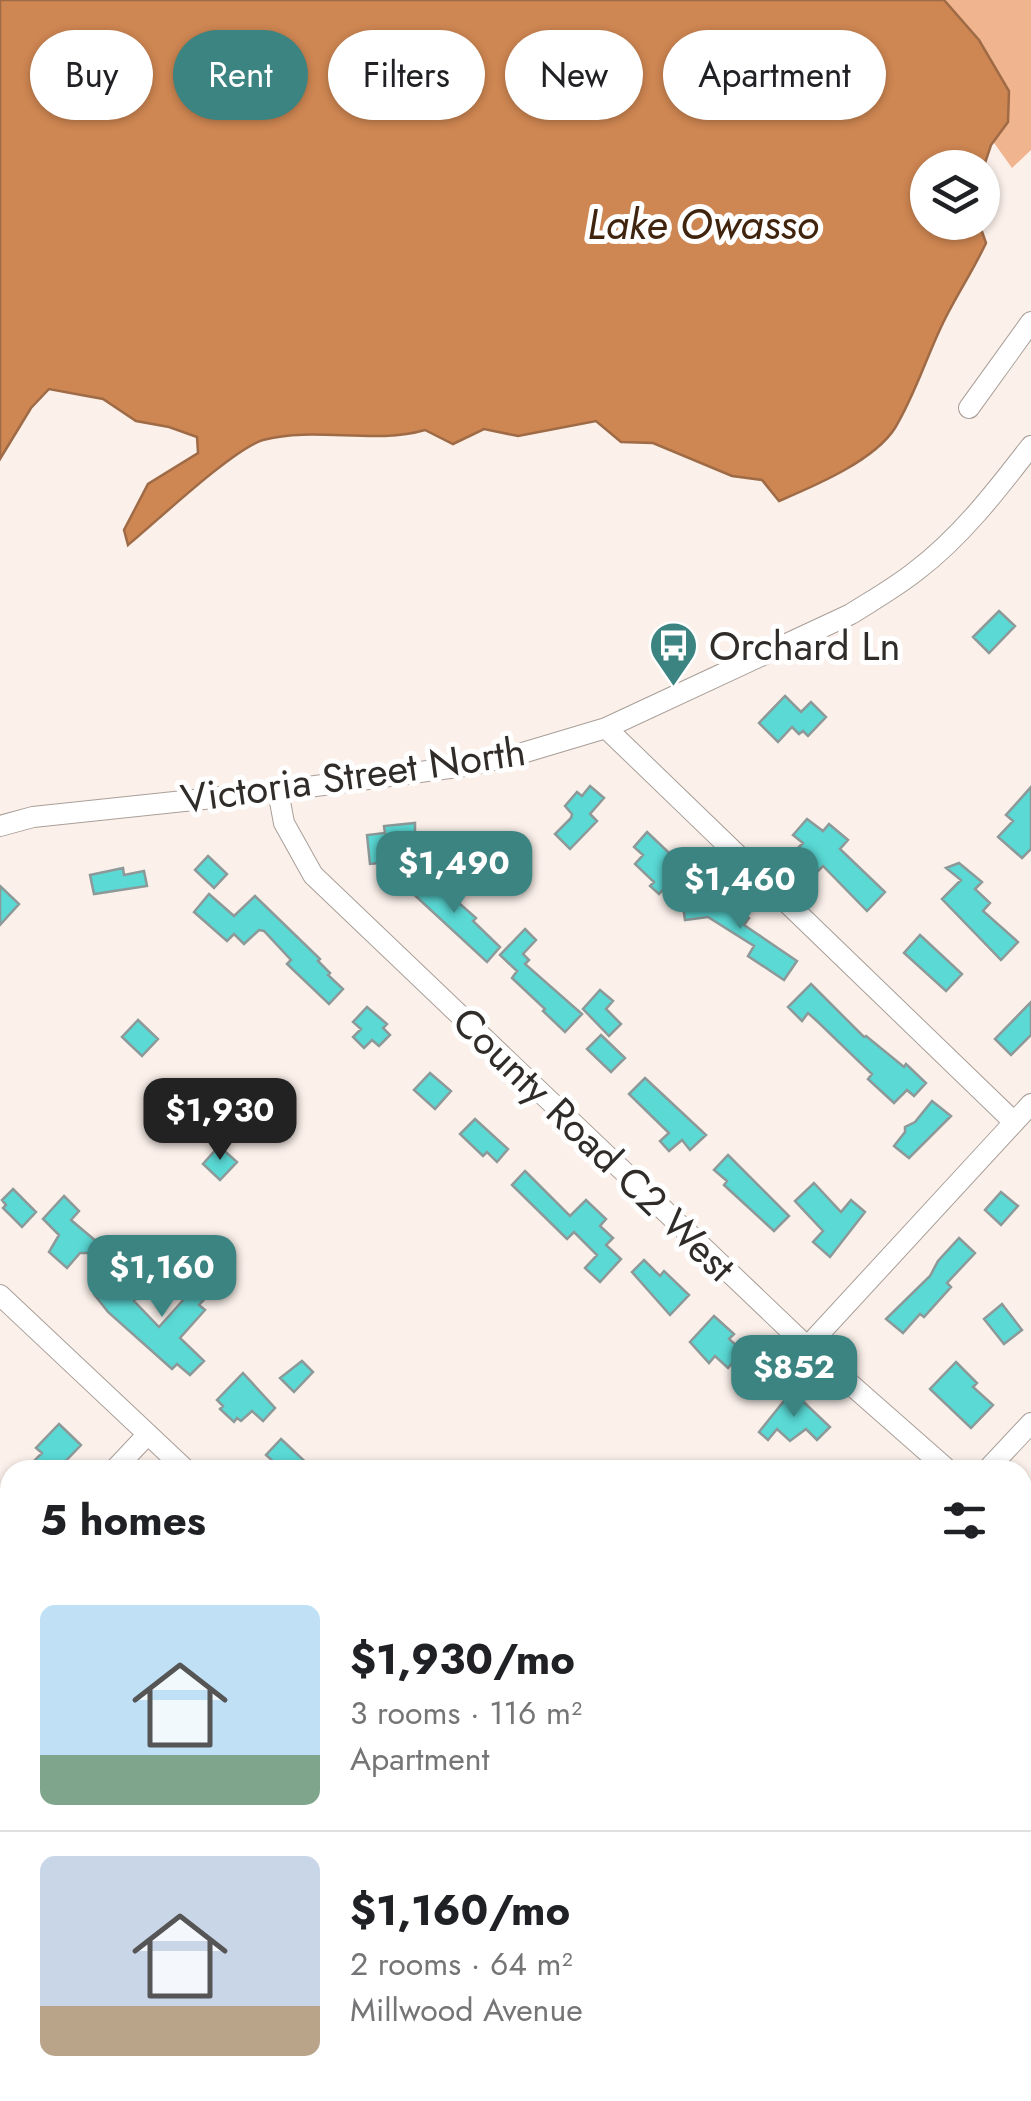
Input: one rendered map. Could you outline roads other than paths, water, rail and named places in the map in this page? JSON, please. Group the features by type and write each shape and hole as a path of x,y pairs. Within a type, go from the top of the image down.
{"street":[{"path":"969,408 1031,322"},
{"name":"Victoria Street North","path":"3,820 278,792 472,765 606,728 851,614 917,571 992,497 1031,446"},
{"path":"606,728 1014,1122"},
{"name":"County Road C2 West","path":"278,792 284,823 313,875 808,1346 937,1460"},
{"path":"808,1346 1031,1104"},
{"path":"0,1295 175,1460"},
{"path":"996,1460 1031,1422"},
{"path":"123,1460 148,1434"}],"water":[{"name":"Lake Owasso","path":"0,0 944,0 979,40 1009,91 1008,122 989,150 910,150 910,240 986,243 943,323 895,428 873,451 842,471 779,501 762,480 732,476 653,443 621,442 596,421 518,436 484,429 453,444 425,430 386,436 283,436 250,446 214,471 128,545 124,530 148,484 198,453 197,437 136,421 103,399 49,389 31,408 0,459"}],"place":[{"name":"Orchard Ln","path":"674,688"}]}
